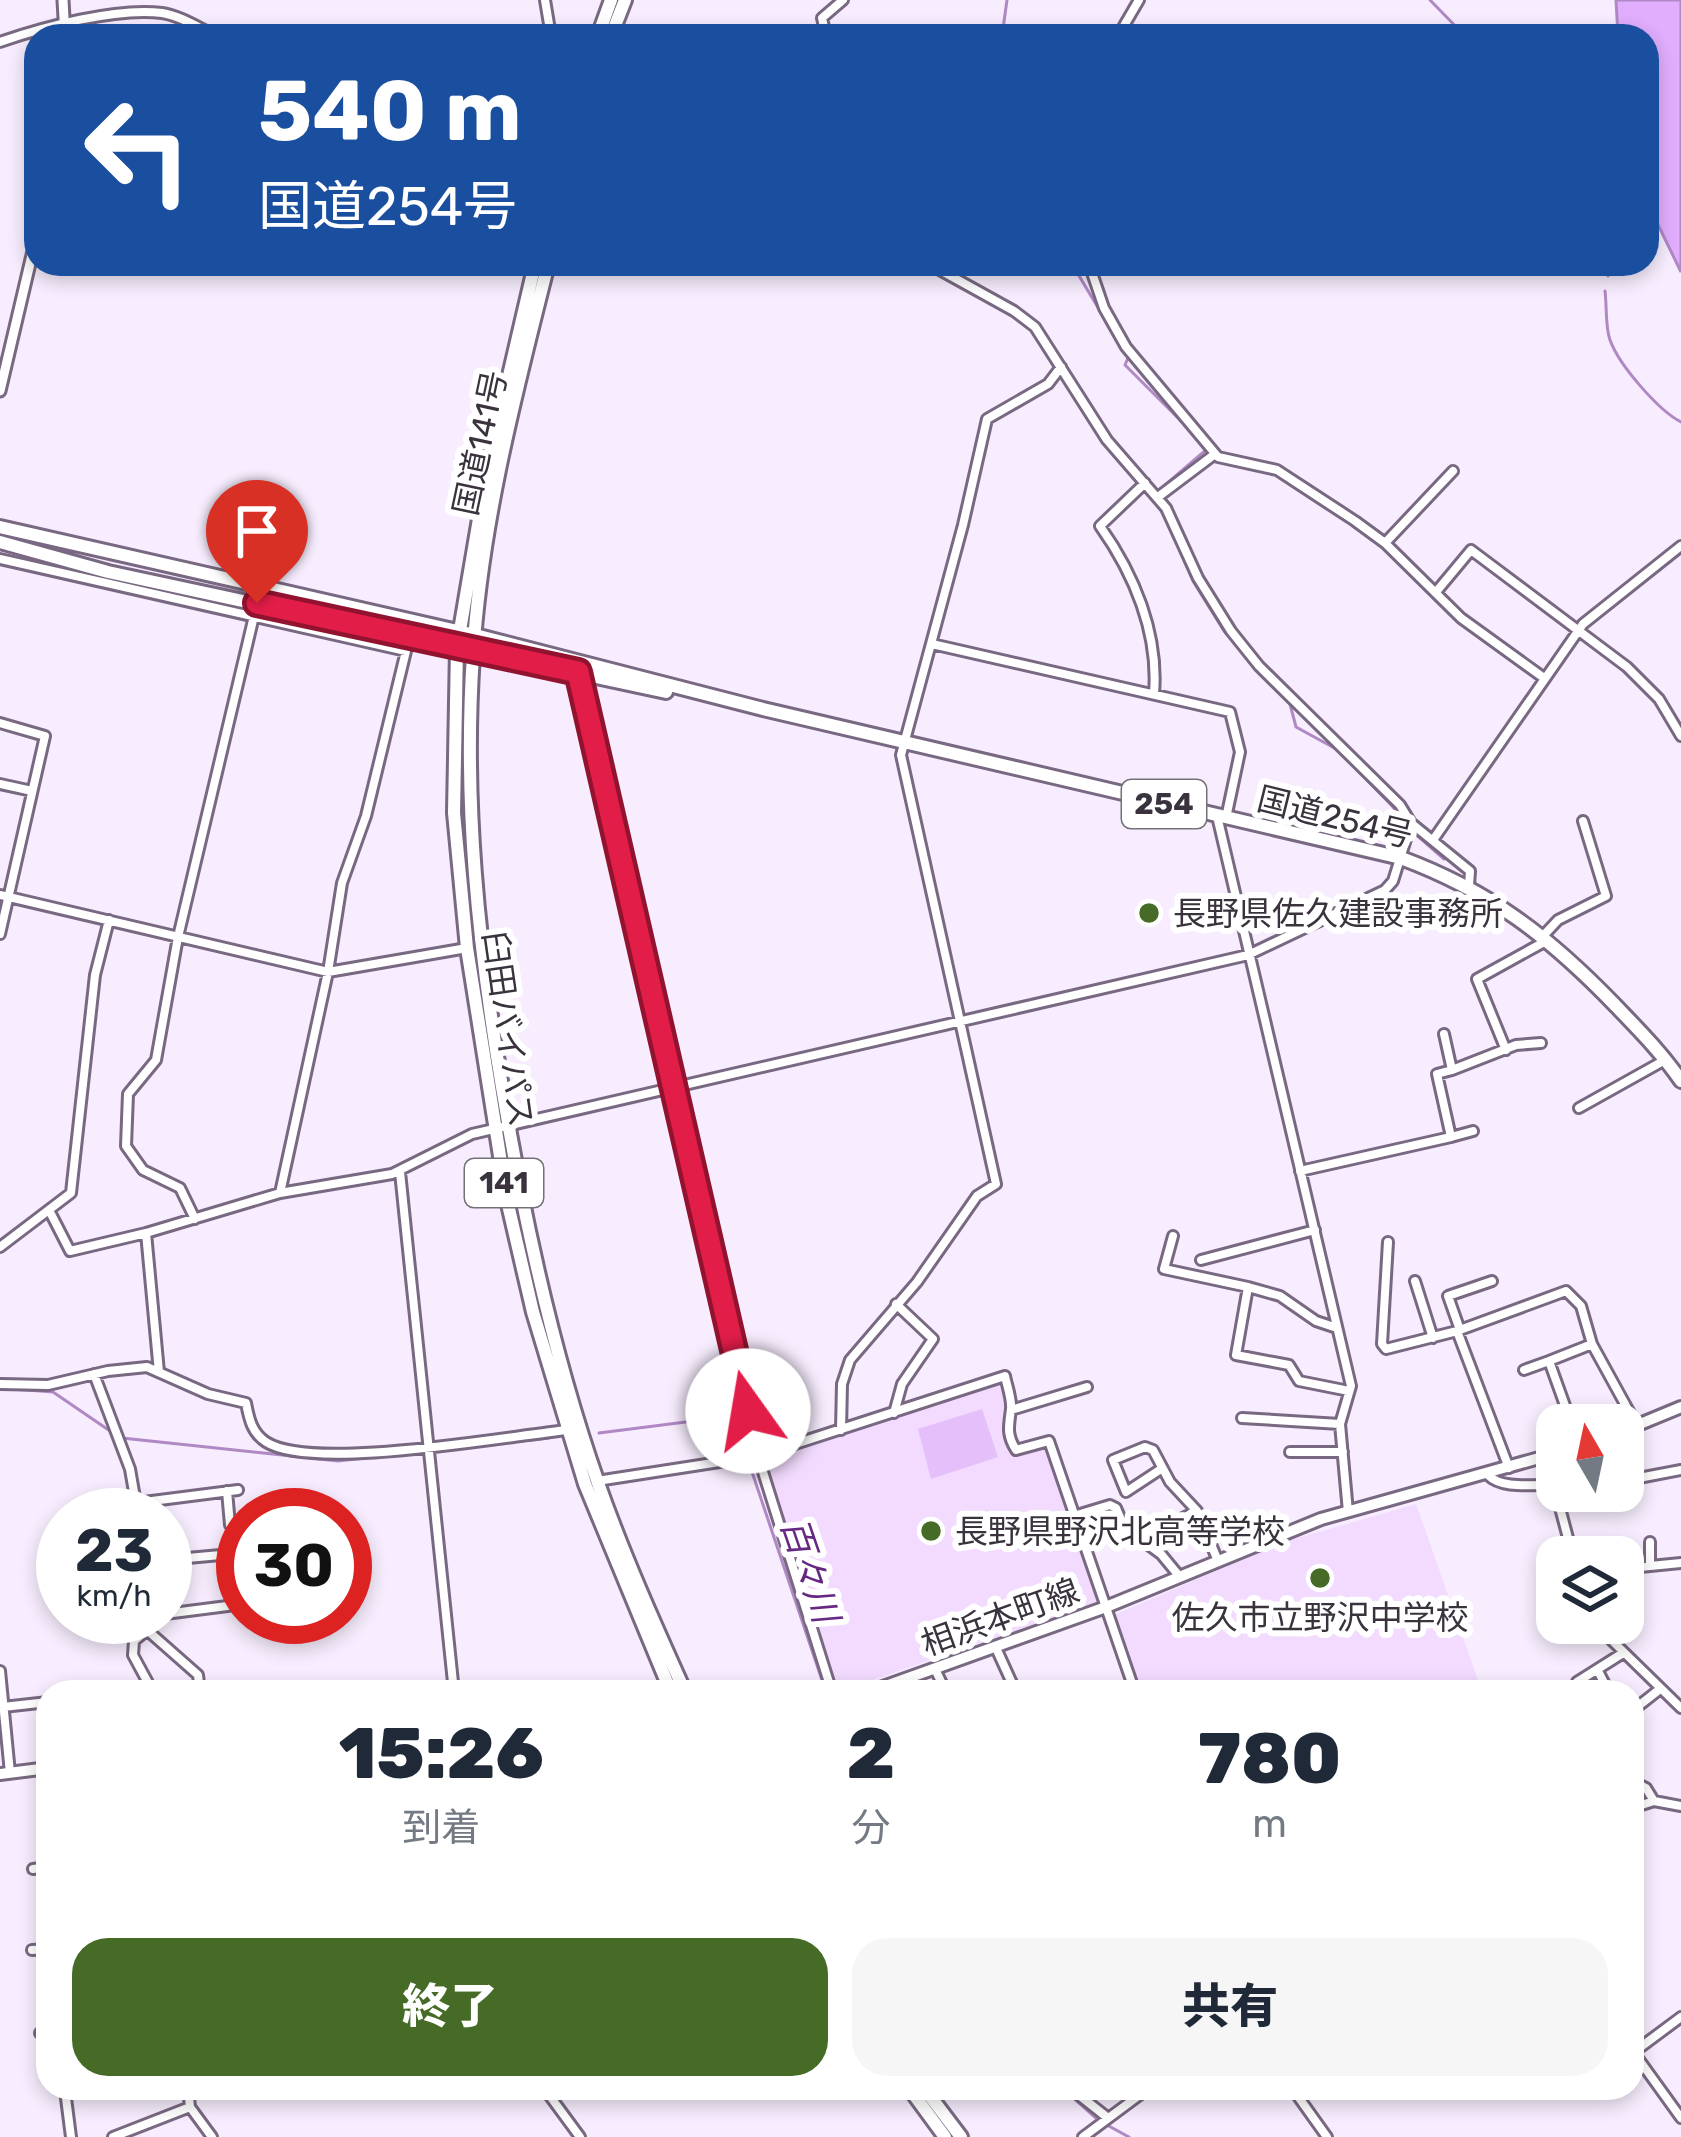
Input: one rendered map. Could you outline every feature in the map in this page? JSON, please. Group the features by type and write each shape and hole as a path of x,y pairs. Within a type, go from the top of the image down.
{"highway":[{"name":"国道141号","path":"459,633 488,466 532,276"},
{"name":"国道141号","path":"475,635 500,469 545,276"},
{"name":"国道254号","path":"0,527 475,635 763,709"},
{"name":"国道254号","path":"0,542 255,610 763,709 1401,858 1469,886 1545,938 1679,1076"},
{"name":"臼田バイパス","path":"459,633 454,813 467,948 524,1275 568,1430 613,1557 666,1680"},
{"name":"臼田バイパス","path":"475,635 472,859 501,1128 546,1310 597,1481 680,1680"},
{"path":"918,2100 945,2137"},
{"path":"933,2100 962,2137"}],"main road":[{"path":"1644,1423 1681,1407"},
{"name":"相浜本町線","path":"903,1680 1106,1607 1270,1538 1536,1460"},
{"path":"5,1773 36,1769"}],"street":[{"path":"823,24 822,19 843,0"},
{"path":"100,24 164,13 189,24"},
{"path":"0,391 5,347 25,276"},
{"path":"950,276 1028,320 1107,440 1153,492 1231,631 1259,666 1400,805 1411,823 1470,871 1469,886"},
{"path":"1093,276 1126,347 1215,454 1276,470 1385,543 1461,618 1544,678"},
{"path":"841,1430 842,1384 850,1360 917,1282 977,1196 996,1184 901,755 987,419 1048,384 1060,367"},
{"path":"1154,694 1155,669 1142,602 1100,526 1215,454"},
{"path":"1385,543 1453,471"},
{"path":"1433,840 1577,632 1640,575 1681,546"},
{"path":"1436,592 1472,550 1627,667 1659,699 1681,736"},
{"path":"0,559 255,610 406,651 366,816 342,883 328,972 280,1193"},
{"path":"195,1219 180,1188 143,1170 126,1146 128,1094 156,1060 178,937 255,610"},
{"path":"932,644 1230,712 1240,752 1221,817 1248,955 1349,1390 1340,1424 1348,1512"},
{"path":"578,672 758,1456 828,1680"},
{"path":"0,723 45,736 4,896 0,934"},
{"path":"0,784 32,791"},
{"path":"1506,1050 1477,979 1545,938 1558,920 1606,896 1583,821"},
{"path":"50,1212 70,1251 280,1193 400,1172 461,1137 1248,955 1385,890 1393,881 1411,823"},
{"path":"4,896 328,972 467,948"},
{"path":"0,1247 50,1212 72,1188 95,975 109,920"},
{"path":"1444,1034 1452,1070"},
{"path":"1450,1136 1437,1075 1541,1042"},
{"path":"1579,1108 1665,1060"},
{"path":"1300,1171 1473,1132"},
{"path":"400,1172 453,1680"},
{"path":"1202,1260 1315,1230"},
{"path":"146,1233 159,1372"},
{"path":"1173,1236 1164,1269 1280,1296 1316,1322 1334,1327"},
{"path":"1388,1242 1382,1344 1386,1349 1459,1330 1566,1291 1580,1306 1592,1344 1625,1404"},
{"path":"1415,1281 1433,1338"},
{"path":"1492,1281 1448,1296 1509,1468"},
{"path":"1248,1287 1236,1355 1289,1365 1300,1381 1349,1390"},
{"path":"894,1414 902,1384 933,1339 896,1304"},
{"path":"1524,1370 1592,1344"},
{"path":"1549,1361 1564,1404"},
{"path":"0,1384 48,1385 147,1367 208,1394 246,1403 251,1425 273,1446 339,1455 568,1430"},
{"path":"94,1374 133,1488"},
{"path":"597,1481 758,1456 1005,1376 1012,1447 1016,1450 1049,1441 1131,1680"},
{"path":"1010,1411 1087,1388"},
{"path":"1242,1418 1340,1424"},
{"path":"1161,1469 1126,1492 1113,1460 1145,1447 1153,1450 1161,1469 1197,1511 1218,1561"},
{"path":"1290,1452 1343,1452"},
{"path":"1644,1477 1681,1470"},
{"path":"1489,1474 1495,1482 1536,1484"},
{"path":"1077,1515 1110,1505 1116,1508 1124,1528 1161,1554 1180,1577"},
{"path":"1141,1539 1197,1511"},
{"path":"1650,1542 1645,1566 1681,1563"},
{"path":"134,1644 133,1655 147,1680"},
{"path":"163,1644 199,1680"},
{"path":"1614,1644 1681,1708"},
{"path":"995,1648 1010,1680"},
{"path":"1581,1680 1623,1653"},
{"path":"935,1669 940,1680"},
{"path":"0,1671 5,1773"},
{"path":"1598,1671 1603,1680"},
{"path":"1644,1702 1660,1689"},
{"path":"3,1707 36,1703"},
{"path":"1644,1787 1654,1801"},
{"path":"1644,1804 1681,1805"},
{"path":"32,1950 36,1950"},
{"path":"1644,2043 1681,2018"},
{"path":"1644,2066 1681,2118"},
{"path":"66,2100 71,2137"},
{"path":"189,2100 212,2137"},
{"path":"553,2100 580,2137"},
{"path":"1085,2100 1108,2118"},
{"path":"1083,2137 1133,2100"},
{"path":"1301,2100 1327,2137"},
{"path":"112,2137 190,2107"}],"shaded area":[{"path":"1616,0 1681,0 1681,272 1659,227 1659,24 1617,24"},
{"name":"長野県野沢北高等学校","path":"1002,1381 1010,1455 1046,1445 1100,1601 873,1680 834,1680 765,1462"},
{"path":"982,1409 998,1457 931,1479 918,1429"},
{"name":"佐久市立野沢中学校","path":"1416,1504 1478,1680 1138,1680 1114,1615 1284,1542"}],"waterway":[{"path":"1004,24 1007,0"},
{"path":"1430,0 1453,24"},
{"path":"1079,276 1128,358 1125,365 1194,434"},
{"path":"1605,291 1607,329 1615,350 1651,397 1681,422"},
{"path":"1206,450 1151,497 1165,516 1193,581 1224,631 1290,704 1296,727 1338,750 1404,824 1444,859"},
{"path":"0,1388 53,1392 113,1433"},
{"path":"599,1433 745,1418"},
{"path":"122,1438 338,1461 410,1453"},
{"path":"431,1451 549,1438"},
{"name":"百々川","path":"750,1438 752,1450"},
{"name":"百々川","path":"749,1463 822,1680"},
{"path":"1076,2100 1098,2120"},
{"path":"1107,2125 1129,2137"}],"place":[{"name":"長野県佐久建設事務所","path":"1149,913"},
{"name":"長野県野沢北高等学校","path":"931,1531"},
{"name":"佐久市立野沢中学校","path":"1320,1578"}],"route":[{"path":"257,603 578,672 748,1411"}]}
